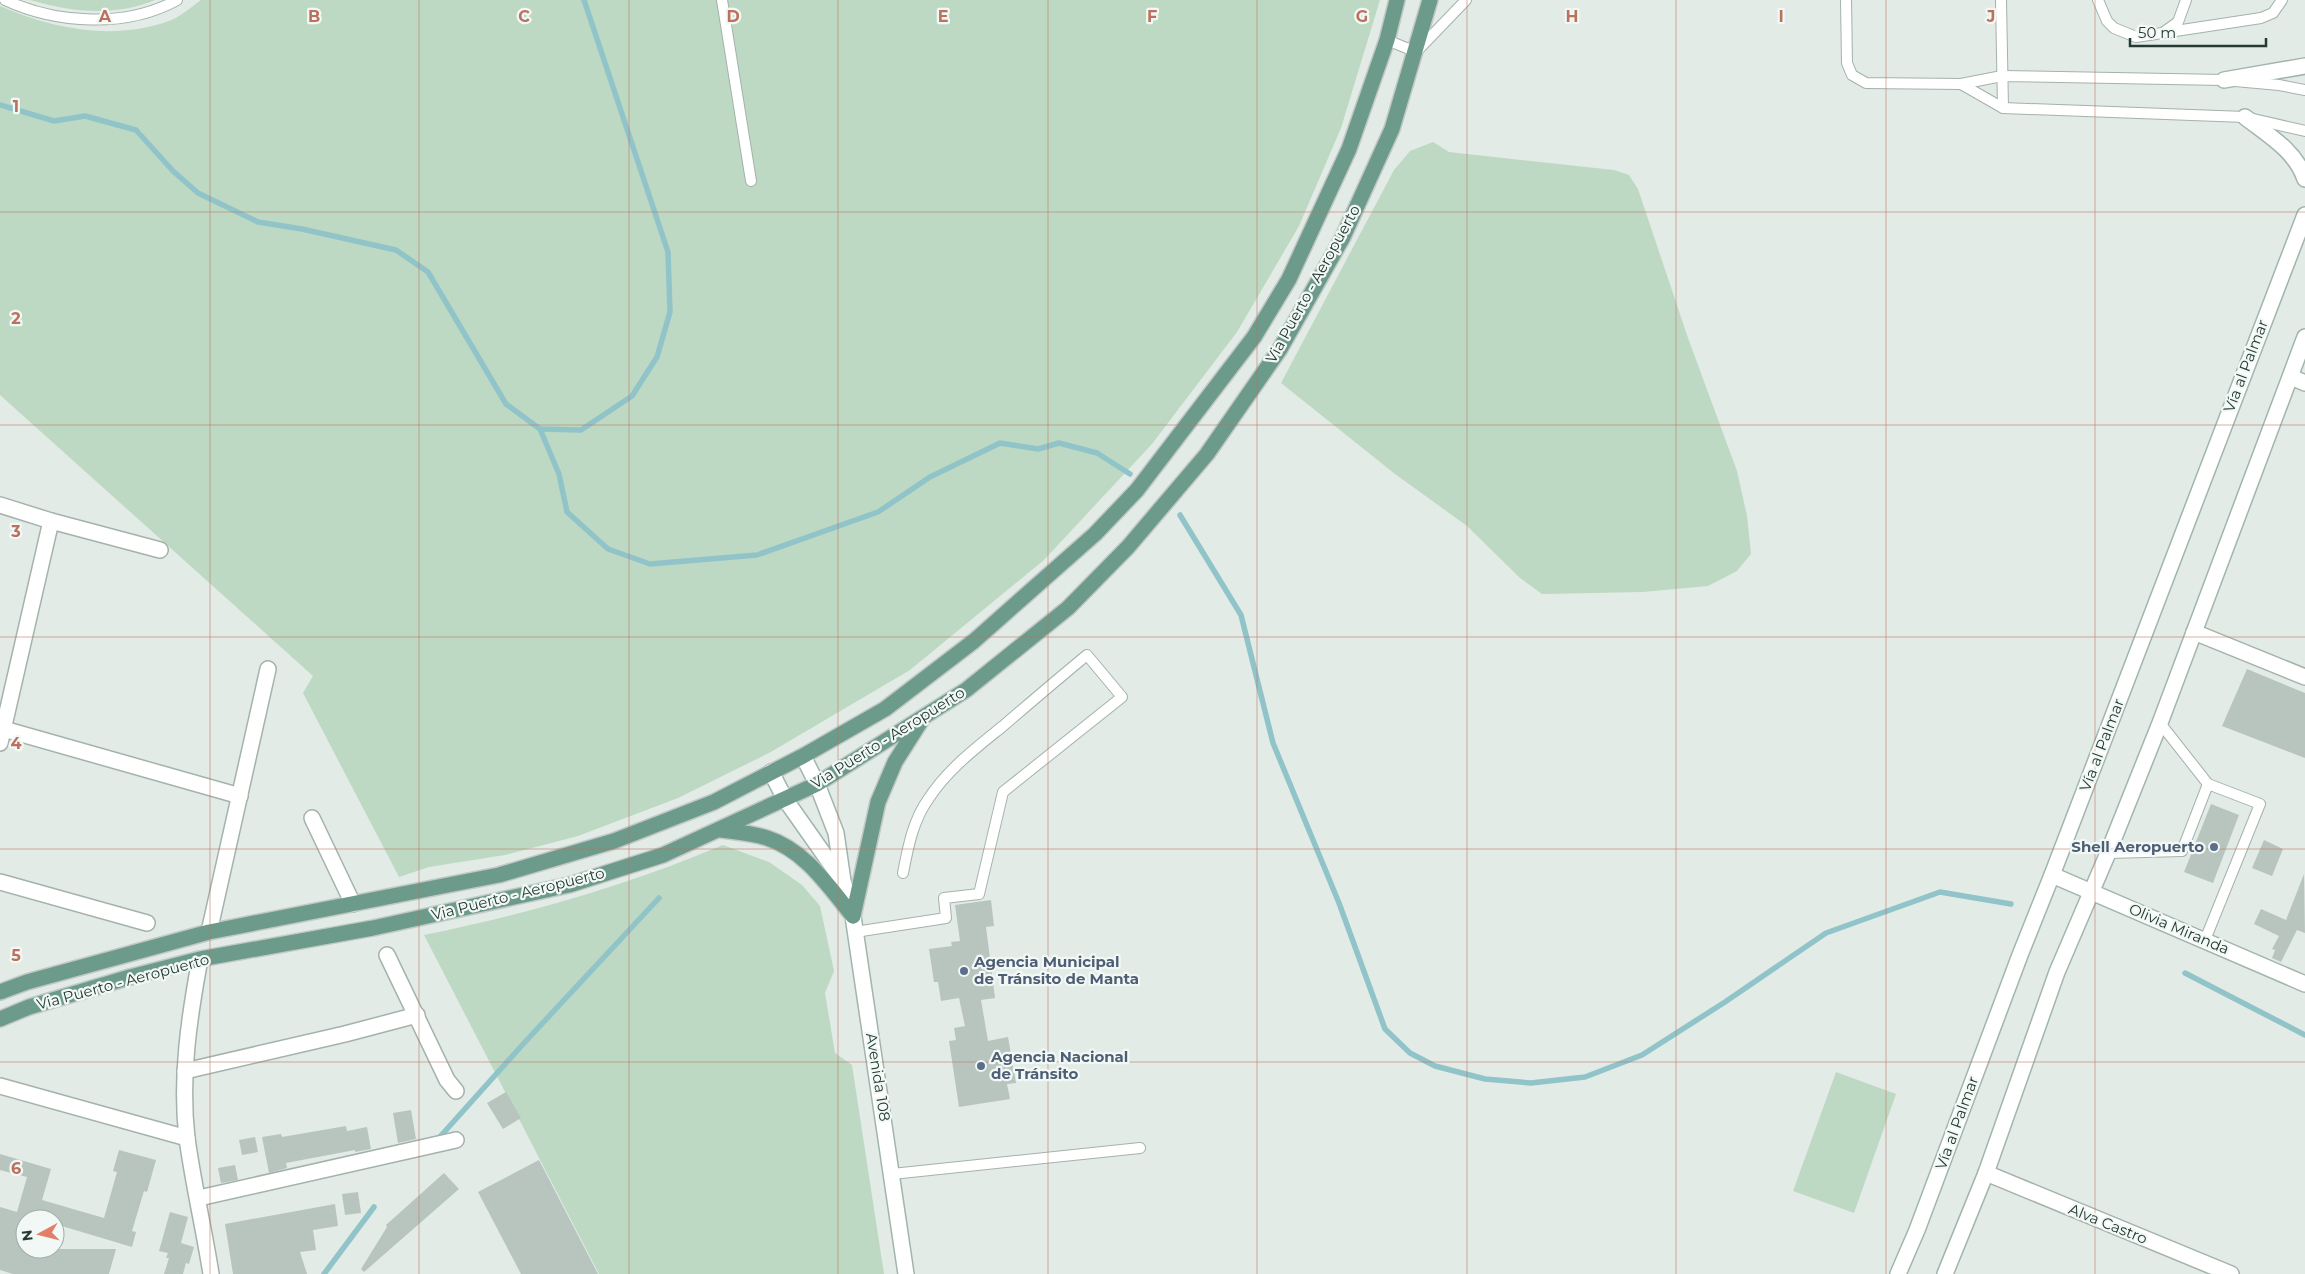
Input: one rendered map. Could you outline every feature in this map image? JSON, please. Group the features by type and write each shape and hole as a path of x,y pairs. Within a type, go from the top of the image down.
{"main road":[{"name":"Via Puerto - Aeropuerto","path":"0,992 27,982 209,932 499,875 614,841 714,802 803,756 885,709 974,642 1095,534 1137,490 1254,337 1289,279 1349,149 1387,40 1397,0"},
{"name":"Via Puerto - Aeropuerto","path":"0,1019 29,1008 130,977 200,959 373,928 569,885 663,855 818,784 966,690 1068,608 1128,548 1208,454 1280,350 1343,237 1392,129 1430,0"},
{"path":"853,916 878,802 896,762 924,718"},
{"path":"721,830 767,838 792,850 819,875 853,916"}],"street":[{"path":"2224,80 2305,66"},
{"path":"2245,117 2290,152 2300,166 2305,178"},
{"name":"Vía al Palmar","path":"1898,1274 1917,1230 2016,964 2052,875 2305,215"},
{"path":"1945,1274 1986,1173 2057,972 2108,853 2194,632 2298,380 2305,337"},
{"path":"0,505 51,521 160,550"},
{"path":"51,521 1,733 240,796"},
{"path":"2194,632 2305,677"},
{"path":"209,932 268,669"},
{"name":"Avenida 108","path":"803,756 818,784 836,833 843,881 853,916 906,1274"},
{"name":"Avenida 108","path":"771,772 785,800 843,881"},
{"path":"312,818 353,904"},
{"name":"Olivia Miranda","path":"2052,875 2305,984"},
{"path":"0,882 147,924"},
{"path":"387,955 448,1080 456,1091"},
{"path":"200,959 190,1015 185,1071 187,1138 211,1274"},
{"path":"185,1071 345,1034 417,1015"},
{"path":"0,1086 187,1138"},
{"path":"199,1198 456,1140"},
{"name":"Alva Castro","path":"1986,1173 2231,1274"}],"lane":[{"path":"5,0 28,10 73,18 109,19 139,14 177,0"},
{"path":"722,0 751,181"},
{"path":"1387,40 1416,52 1466,0"},
{"path":"1846,0 1847,63 1856,78 1866,83 1961,84 2002,76 2224,80 2279,85 2305,90"},
{"path":"2000,0 2003,108"},
{"path":"2098,0 2107,21 2125,34 2136,37 2261,18 2273,14 2282,0"},
{"path":"2162,34 2178,22 2186,0"},
{"path":"1961,84 2003,108 2245,117 2305,131"},
{"path":"855,932 946,918 944,898 979,894 1003,792 1122,696 1088,655 971,752 944,778 928,799 916,822 908,847 903,873"},
{"path":"2160,723 2208,784 2260,804 2205,940"},
{"path":"2108,853 2182,851 2208,784"},
{"path":"892,1174 1140,1148"}],"green space":[{"path":"30,0 155,0 124,9 92,11 77,10"},
{"path":"201,0 1380,0 1341,128 1299,226 1237,332 1152,444 1044,560 910,670 769,753 678,798 578,836 505,855 429,867 399,877 303,693 313,676 0,395 0,6 41,21 62,26 83,30 105,31 148,27 169,21"},
{"path":"1433,142 1449,152 1614,170 1629,175 1638,189 1688,338 1737,471 1747,516 1751,554 1737,571 1708,586 1643,592 1542,594 1520,578 1467,526 1395,474 1281,383 1394,170 1410,151"},
{"path":"723,845 769,862 802,885 820,906 834,971 825,993 835,1053 852,1065 884,1274 599,1274 424,935 501,918 576,898 649,874"},
{"path":"1836,1072 1896,1094 1854,1213 1793,1191"}],"building":[{"path":"2247,669 2305,693 2305,758 2222,726"},
{"path":"2211,804 2239,815 2213,883 2184,872"},
{"path":"2264,840 2283,849 2272,876 2252,868"},
{"path":"2304,874 2305,933 2297,930 2281,962 2272,958 2275,950 2272,949 2279,936 2254,924 2261,909 2286,920"},
{"path":"991,900 994,926 986,927 995,998 981,1000 988,1041 1008,1037 1016,1083 1007,1084 1010,1099 959,1107 949,1041 956,1040 954,1028 965,1026 959,998 941,1001 938,982 934,982 929,949 952,946 951,942 960,941 955,905"},
{"path":"506,1092 521,1118 503,1129 487,1103"},
{"path":"411,1110 416,1139 398,1143 393,1113"},
{"path":"346,1126 347,1131 367,1127 371,1149 355,1152 355,1150 286,1163 287,1168 269,1173 262,1137 281,1134 282,1137"},
{"path":"255,1137 258,1152 242,1155 239,1140"},
{"path":"119,1150 156,1160 147,1192 144,1191 132,1231 136,1232 132,1247 65,1227 65,1209 18,1209 27,1177 0,1170 0,1154 51,1169 42,1200 104,1218 117,1172 113,1171"},
{"path":"539,1160 598,1274 521,1274 478,1192"},
{"path":"235,1165 238,1180 221,1183 218,1168"},
{"path":"444,1173 459,1189 364,1272 361,1269 387,1227 386,1225"},
{"path":"358,1192 361,1213 345,1215 342,1194"},
{"path":"335,1204 338,1226 313,1230 316,1250 300,1252 307,1274 233,1274 225,1224"},
{"path":"0,1207 15,1211 15,1259 65,1259 65,1249 116,1249 109,1274 13,1274 0,1270"},
{"path":"170,1212 188,1217 181,1243 194,1247 189,1264 186,1263 183,1274 164,1274 169,1258 166,1258 168,1253 159,1251"}],"waterway":[{"path":"0,105 54,121 85,116 136,130 173,171 198,193 258,222 302,229 396,250 428,272 506,404 540,429 581,430 632,396 657,357 670,312 668,252 584,0"},
{"path":"540,429 559,474 567,512 608,549 650,564 757,555 878,512 930,477 1000,443 1038,449 1059,443 1097,453 1130,474"},
{"path":"1180,515 1241,615 1273,743 1339,903 1385,1029 1410,1053 1435,1066 1485,1079 1531,1083 1585,1077 1642,1055 1725,1002 1826,933 1940,892 2011,904"},
{"path":"438,1139 659,898"},
{"path":"2185,973 2305,1035"},
{"path":"324,1274 374,1207"}],"place":[{"name":"Shell Aeropuerto","path":"2214,847"},
{"name":"Agencia Municipal de Tránsito de Manta","path":"964,971"},
{"name":"Agencia Nacional de Tránsito","path":"981,1066"}]}
